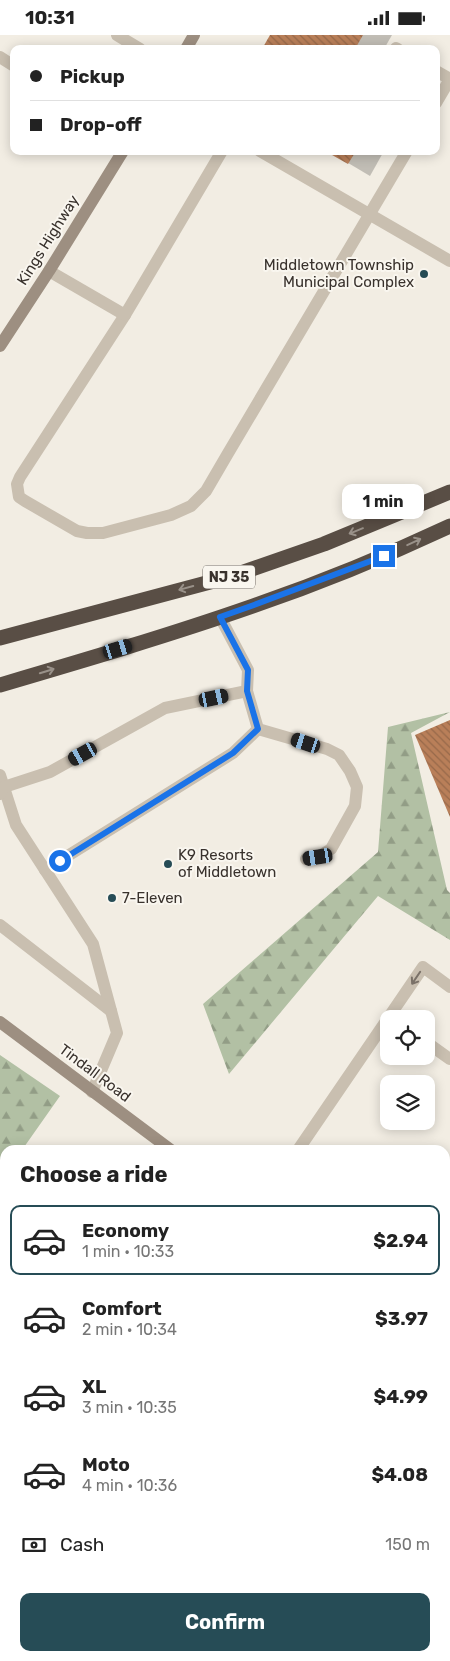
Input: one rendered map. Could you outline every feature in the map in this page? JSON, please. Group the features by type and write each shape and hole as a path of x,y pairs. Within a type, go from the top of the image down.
{"highway":[{"name":"NJ 35","path":"0,638 229,577 324,544 450,492"},
{"name":"NJ 35","path":"0,685 254,605 384,556 450,526"}],"street":[{"path":"117,35 133,45"},
{"path":"440,73 450,79 440,96"},
{"name":"Kings Highway","path":"0,345 49,271 121,155"},
{"path":"220,155 125,315 17,484 19,497 68,526 87,533 104,533 182,511 199,499 405,155"},
{"path":"267,155 450,261"},
{"path":"49,271 125,315"},
{"path":"220,617 248,670 247,691 258,729"},
{"path":"92,1092 117,1033 93,944 16,825 1,785 50,772 165,708 247,691"},
{"path":"258,729 327,749 339,755 350,771 357,787 355,806 331,849 318,857 306,859"},
{"path":"45,871 233,753 258,729"},
{"path":"0,925 111,1011"},
{"path":"396,1010 423,967 450,987"},
{"name":"Tindall Road","path":"0,1021 164,1145"},
{"path":"302,1145 380,1034"},
{"path":"435,1048 450,1059"}],"green space":[{"path":"450,712 411,733 447,890 450,893 450,940 378,896 229,1074 203,1004 378,852 388,727"},
{"path":"0,1055 60,1096 26,1145 0,1145"}],"building":[{"path":"270,35 363,35 357,45 264,45"},
{"path":"332,155 354,155 348,164"},
{"path":"450,720 450,817 415,735"}],"place":[{"name":"Middletown Township Municipal Complex","path":"424,274"},
{"name":"K9 Resorts of Middletown","path":"168,864"},
{"name":"7-Eleven","path":"112,898"}],"route":[{"path":"60,861 233,753 258,729 247,691 248,670 220,617 384,556"}]}
